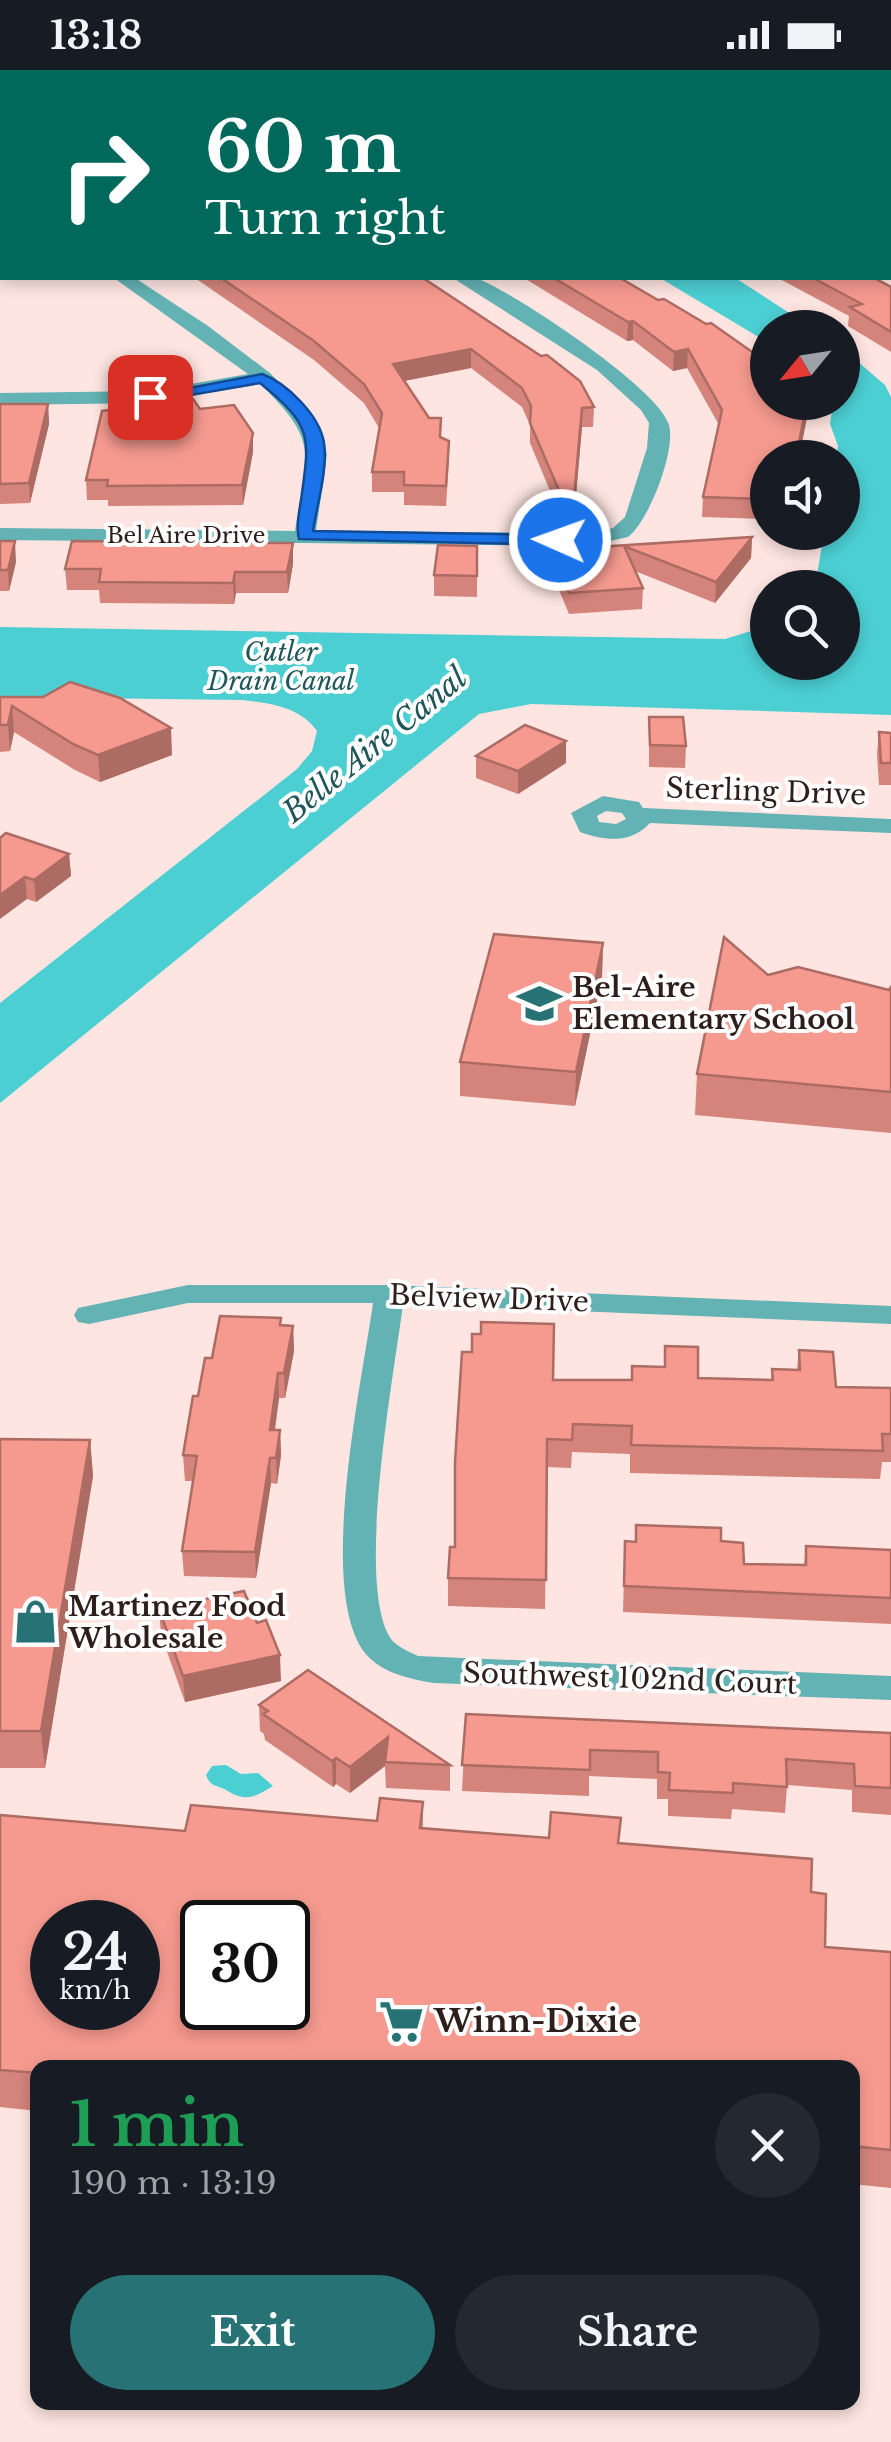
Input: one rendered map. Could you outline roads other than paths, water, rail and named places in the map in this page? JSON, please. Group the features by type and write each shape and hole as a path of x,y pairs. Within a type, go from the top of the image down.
{"street":[{"path":"127,280 262,378 302,412 316,441 304,536"},
{"name":"Bel Aire Drive","path":"0,534 572,540 611,536 628,529 637,519 659,439 655,413 624,380 465,280"},
{"path":"0,399 173,396 262,378"},
{"name":"Sterling Drive","path":"639,815 891,826"},
{"name":"Belview Drive","path":"89,1314 188,1294 389,1294 891,1316"},
{"name":"Southwest 102nd Court","path":"389,1294 361,1533 362,1600 376,1644 401,1663 434,1671 891,1688"}],"water":[{"path":"663,280 739,280 785,310 750,310 750,332"},
{"path":"860,364 885,385 891,397 891,715 531,704 479,714 0,1103 0,1003 297,769 312,751 317,731 293,711 242,700 0,697 0,627 725,639 750,631 750,680 860,680 860,570 818,570 821,550 860,550 860,440 836,440 831,420 860,420"},
{"path":"226,1765 241,1774 258,1773 273,1786 255,1796 233,1794 212,1784 206,1775 212,1766"}],"place":[{"name":"Bel-Aire Elementary School","path":"539,1003"},
{"name":"Martinez Food Wholesale","path":"35,1622"},
{"name":"Winn-Dixie","path":"401,2021"}],"water label":[{"name":"Cutler Drain Canal","path":"281,666"},
{"name":"Belle Aire Canal","path":"375,745"}]}
